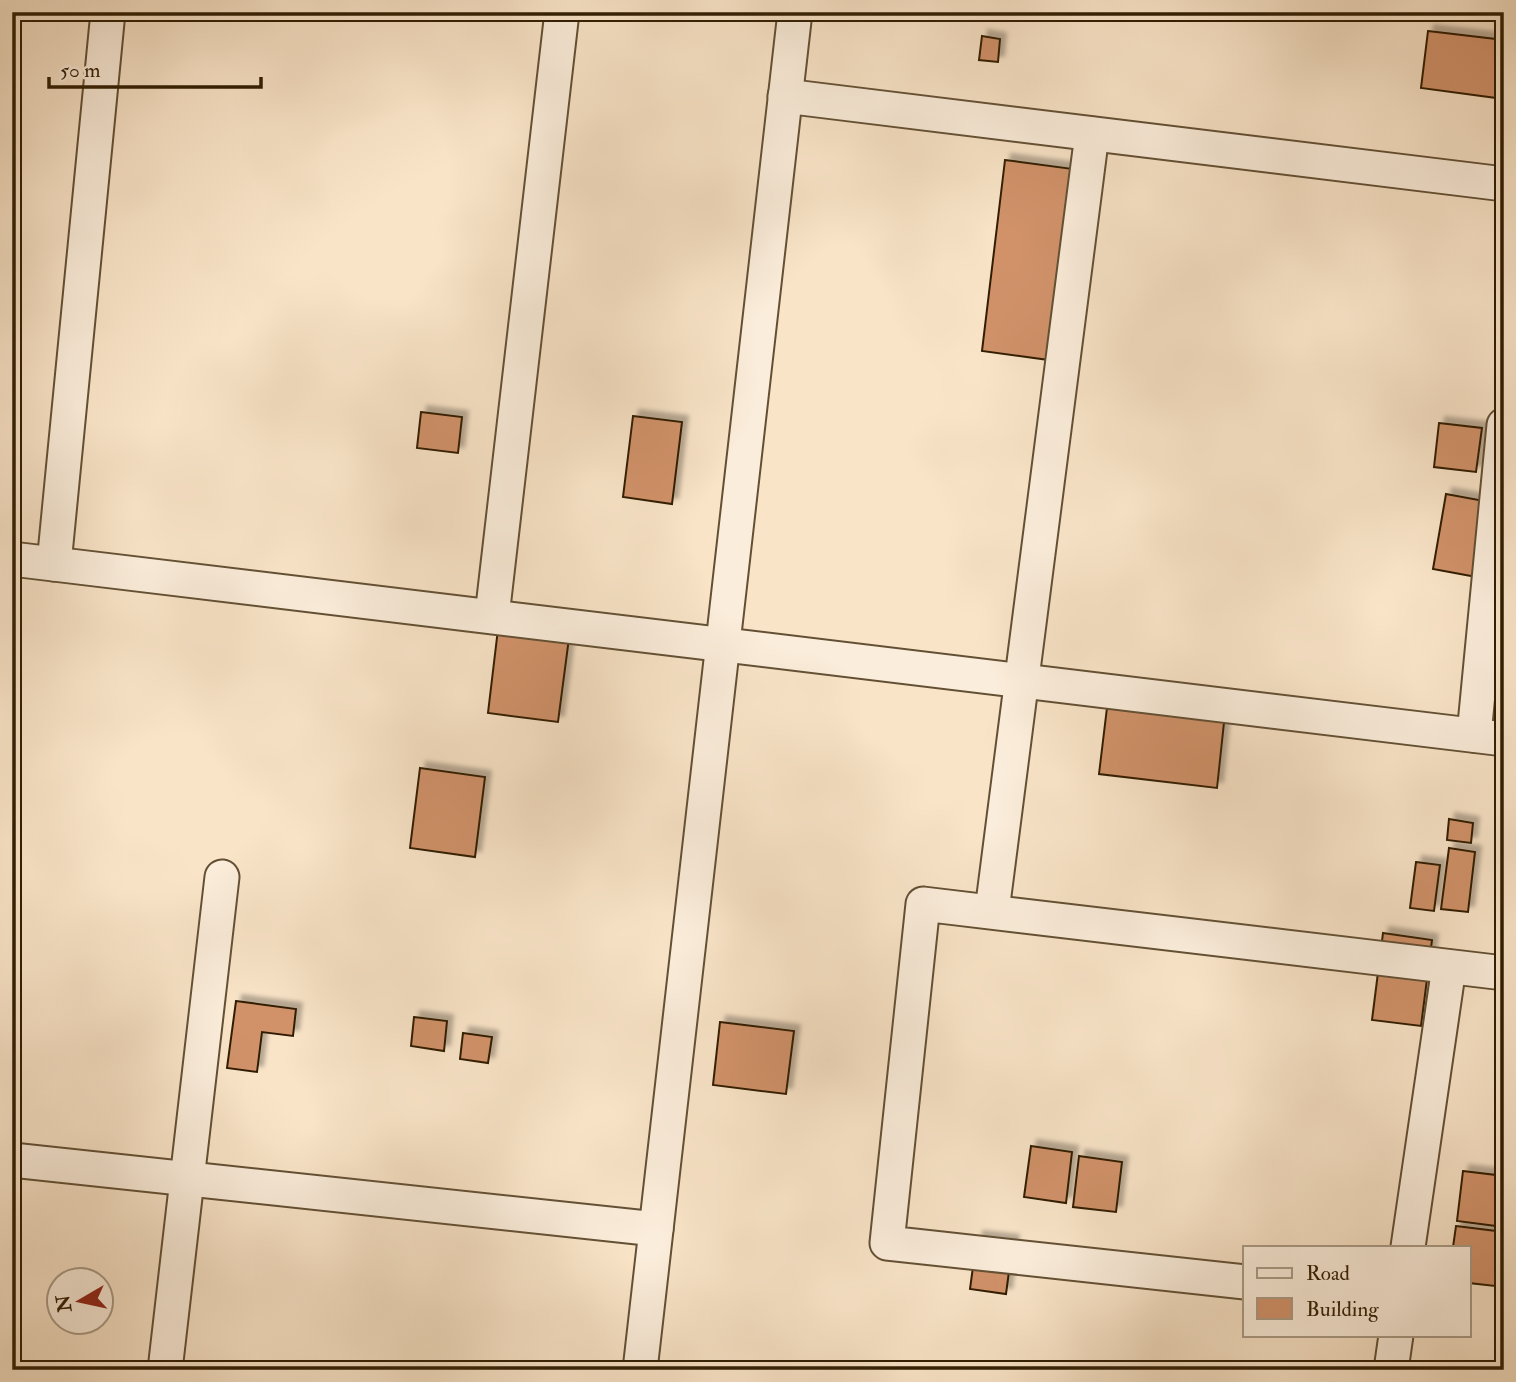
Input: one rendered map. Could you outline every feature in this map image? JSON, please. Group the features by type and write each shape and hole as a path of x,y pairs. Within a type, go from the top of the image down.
{"street":[{"path":"54,564 108,12"},
{"path":"492,616 562,12"},
{"path":"640,1370 795,12"},
{"path":"785,96 1504,184"},
{"path":"992,911 1092,134"},
{"path":"12,559 1489,737 1504,425"},
{"path":"165,1370 222,877"},
{"path":"1243,1282 887,1243 923,904 1504,973"},
{"path":"1408,1246 1448,967"},
{"path":"12,1160 656,1229"},
{"path":"1391,1370 1396,1336"}],"building":[{"path":"1428,31 1504,40 1504,99 1421,88"},
{"path":"982,36 1000,39 998,62 979,60"},
{"path":"1005,160 1073,169 1049,360 982,351"},
{"path":"421,412 462,417 458,453 417,448"},
{"path":"633,416 682,422 672,504 623,497"},
{"path":"1439,423 1482,428 1476,472 1434,467"},
{"path":"1446,494 1495,503 1482,578 1433,569"},
{"path":"498,629 569,638 558,722 488,713"},
{"path":"1109,691 1226,704 1217,788 1099,774"},
{"path":"420,768 485,777 475,857 410,848"},
{"path":"1449,819 1473,823 1471,843 1447,840"},
{"path":"1449,848 1475,852 1468,912 1441,909"},
{"path":"1416,862 1440,865 1434,911 1410,908"},
{"path":"1383,933 1432,940 1421,1026 1372,1020"},
{"path":"236,1001 296,1009 293,1036 262,1032 257,1072 227,1068"},
{"path":"414,1017 447,1021 444,1051 411,1046"},
{"path":"720,1022 794,1031 786,1094 713,1085"},
{"path":"463,1033 492,1037 488,1063 460,1059"},
{"path":"1031,1146 1072,1152 1066,1203 1024,1197"},
{"path":"1079,1156 1122,1162 1116,1212 1073,1207"},
{"path":"1463,1171 1504,1176 1504,1227 1457,1221"},
{"path":"1456,1226 1504,1232 1504,1287 1470,1283 1470,1246 1453,1246"},
{"path":"977,1237 1013,1241 1006,1294 970,1289"}]}
